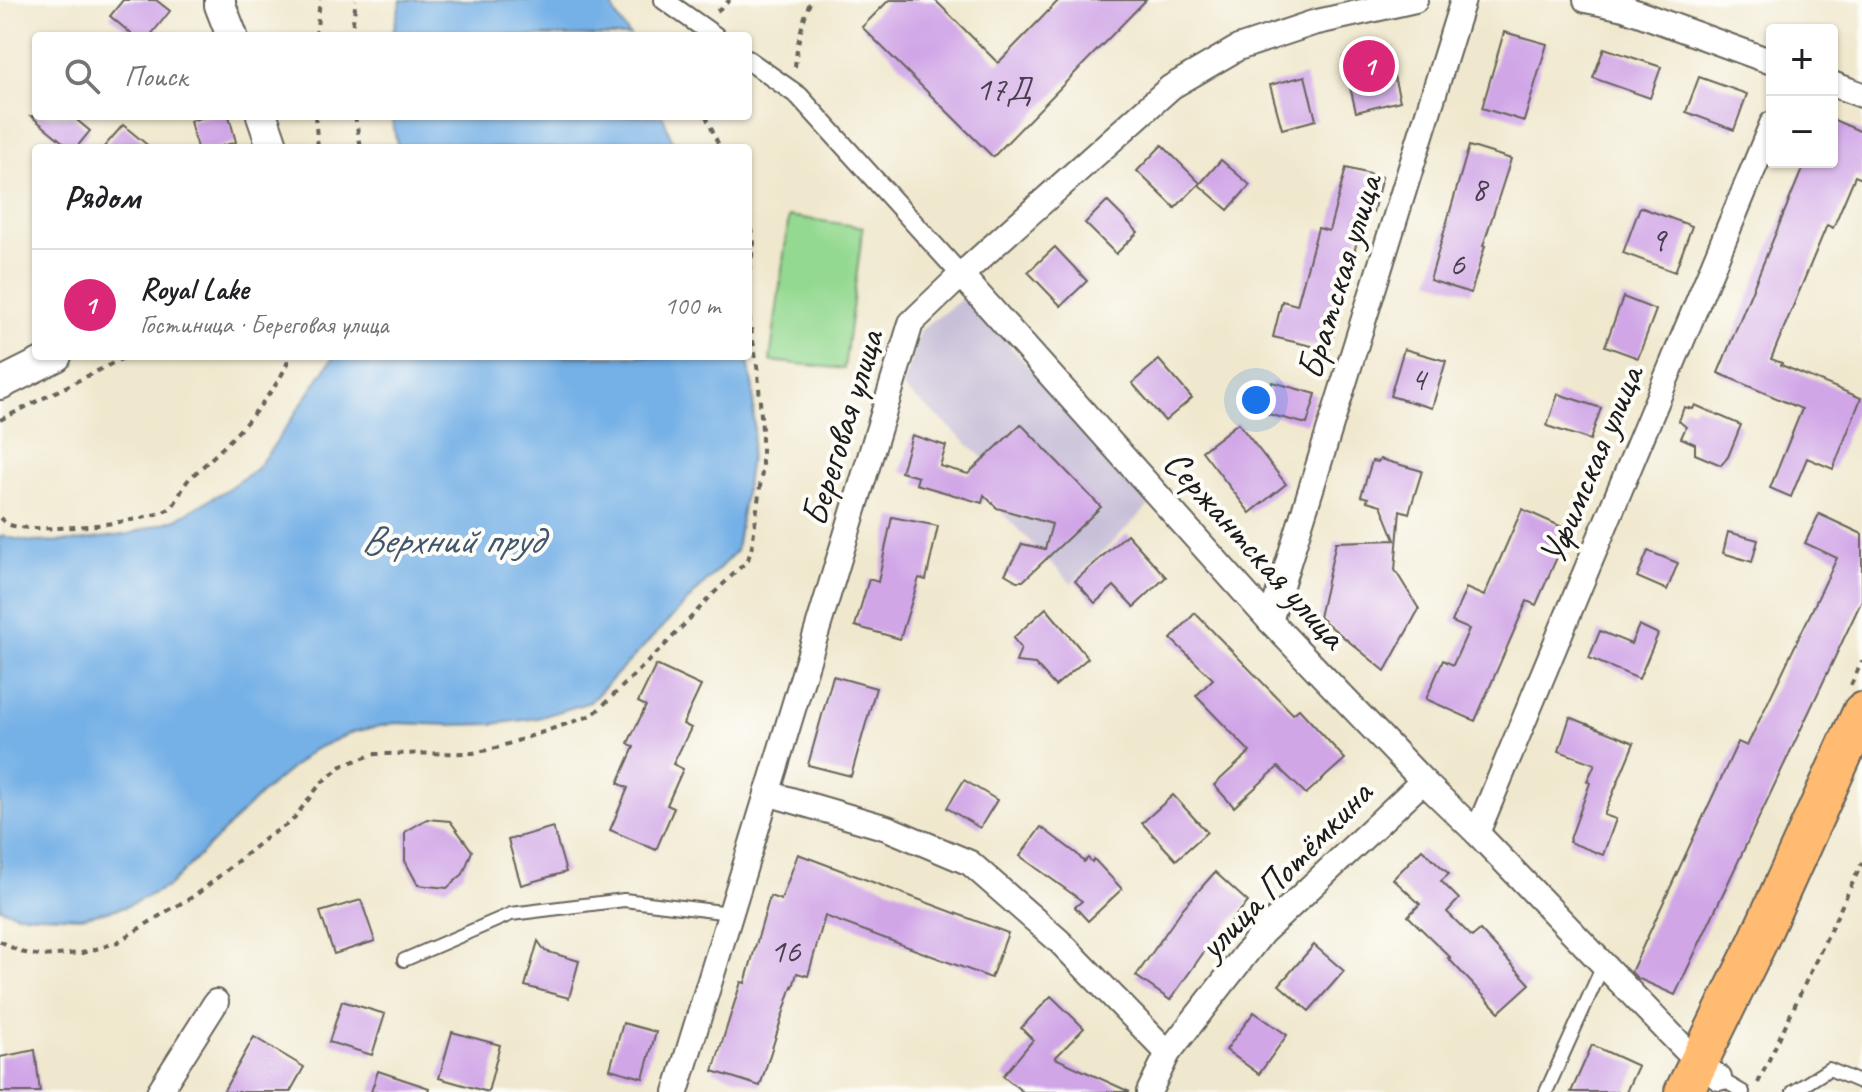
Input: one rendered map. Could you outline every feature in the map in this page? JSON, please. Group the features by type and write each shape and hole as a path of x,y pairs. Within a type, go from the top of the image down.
{"main road":[{"path":"1718,1085 1758,941 1862,712"},
{"path":"1718,1085 1862,769"}],"street":[{"path":"220,0 230,32"},
{"path":"664,0 709,32"},
{"name":"Береговая улица","path":"676,1092 911,323 1171,87 1238,48 1313,23 1415,0"},
{"name":"Братская улица","path":"1270,621 1463,0"},
{"path":"1586,0 1624,8 1766,60"},
{"name":"Сержантская улица","path":"752,63 799,96 1270,621 1604,963 1718,1085"},
{"path":"1838,86 1862,95"},
{"path":"263,120 272,144"},
{"name":"Уфимская улица","path":"1477,833 1766,138"},
{"path":"0,384 48,360"},
{"name":"улица Потёмкина","path":"1149,1092 1168,1053 1262,933 1423,781"},
{"path":"767,793 887,828 970,863 1059,941 1168,1053"},
{"path":"159,1092 216,1002"}],"lane":[{"path":"404,960 511,914 624,900 730,913"},
{"path":"1546,1092 1604,963"},
{"path":"1793,1092 1829,1069 1862,1083"}],"path":[{"path":"316,32 320,0"},
{"path":"352,32 356,0"},
{"path":"799,96 795,70 798,41 811,0"},
{"path":"315,120 318,144"},
{"path":"356,120 360,144"},
{"path":"708,120 718,144"},
{"path":"752,234 752,255"},
{"path":"0,941 20,952 42,956 82,953 116,943 196,895 267,837 291,822 321,783 343,765 375,754 473,753 496,748 597,711 748,560 762,472 758,372 752,335"},
{"path":"0,420 119,360"},
{"path":"0,518 11,525 94,526 149,516 170,508 188,480 222,450 252,417 284,372 288,360"},
{"path":"1718,1085 1862,863"}],"shaded area":[{"path":"966,296 1150,505 1071,583 1001,512 1018,496 984,459 903,388 920,330"}],"green space":[{"path":"789,216 863,227 844,369 770,361"}],"water":[{"path":"401,0 611,0 615,14 627,32 393,32"},
{"path":"392,120 664,120 674,144 397,144"},
{"name":"Верхний пруд","path":"331,360 748,360 753,388 754,433 736,551 590,702 538,718 493,724 395,723 353,732 313,750 263,792 169,886 125,907 81,917 17,914 0,908 0,536 32,542 78,541 129,534 176,519 256,469"}],"building":[{"path":"123,0 156,0 170,11 153,32 129,32 110,16"},
{"path":"889,0 935,0 998,63 1059,0 1146,0 993,157 862,27"},
{"path":"1504,32 1547,44 1524,121 1482,108"},
{"path":"1387,47 1400,101 1356,112 1343,57"},
{"path":"1604,48 1661,67 1650,98 1593,78"},
{"path":"1305,76 1316,120 1282,129 1270,85"},
{"path":"1699,77 1747,94 1734,130 1686,112"},
{"path":"36,120 77,120 90,131 79,144 65,144"},
{"path":"230,120 236,142 196,144 190,121"},
{"path":"1838,122 1862,132 1862,179 1855,176 1833,228 1827,225 1771,359 1861,398 1833,469 1807,458 1791,497 1770,488 1802,409 1718,373 1803,168 1838,168"},
{"path":"123,125 146,144 106,144"},
{"path":"1162,145 1200,183 1175,208 1137,171"},
{"path":"1469,146 1511,159 1471,293 1430,280"},
{"path":"1221,160 1250,185 1228,210 1199,185"},
{"path":"1346,168 1382,177 1373,212 1365,210 1329,350 1273,337 1282,301 1297,305 1318,228 1329,231"},
{"path":"1107,201 1138,232 1116,254 1085,223"},
{"path":"1640,207 1692,226 1675,272 1623,253"},
{"path":"1055,247 1087,281 1061,306 1028,272"},
{"path":"1623,297 1656,310 1638,358 1605,346"},
{"path":"1404,349 1446,361 1432,408 1390,396"},
{"path":"1159,360 1192,398 1165,421 1132,383"},
{"path":"1272,382 1316,394 1307,424 1264,413"},
{"path":"1558,394 1601,408 1590,440 1547,426"},
{"path":"1695,405 1741,425 1728,457 1721,465 1695,454 1695,444 1681,438 1686,427 1679,421 1684,407 1693,409"},
{"path":"1238,423 1286,484 1250,513 1202,451"},
{"path":"1021,424 1101,507 1023,581 1017,581 1005,574 1022,544 1045,549 1052,524 997,508 984,495 982,503 916,484 918,477 901,472 912,435 946,446 940,466 968,474"},
{"path":"1380,459 1422,471 1409,513 1400,510 1395,570 1419,609 1385,671 1319,617 1336,542 1395,540 1381,505 1361,496 1372,461 1378,462"},
{"path":"1522,509 1569,530 1536,605 1527,601 1475,721 1426,699 1443,660 1453,665 1469,629 1452,622 1466,588 1484,596"},
{"path":"1819,514 1862,534 1862,600 1675,995 1637,978 1631,972 1738,742 1747,746 1837,558 1805,543"},
{"path":"892,517 938,526 926,580 919,578 900,639 855,626 869,579 878,582"},
{"path":"1728,532 1758,540 1752,562 1723,553"},
{"path":"1127,534 1166,577 1134,607 1114,586 1095,603 1075,581"},
{"path":"1648,551 1678,563 1667,590 1637,577"},
{"path":"1046,608 1088,658 1055,686 1035,664 1016,662 1021,648 1013,638"},
{"path":"1195,613 1293,714 1299,709 1345,759 1306,794 1278,767 1234,807 1214,785 1250,752 1196,696 1213,679 1171,639"},
{"path":"1639,625 1658,634 1639,679 1589,658 1600,631 1631,644"},
{"path":"656,665 701,686 683,724 691,728 673,764 683,769 667,805 674,808 656,850 610,830 628,788 618,783 634,747 628,743 646,706 638,702"},
{"path":"833,676 876,688 851,776 808,765"},
{"path":"1570,717 1634,743 1604,815 1616,819 1603,855 1569,842 1595,764 1559,751"},
{"path":"964,780 997,800 980,828 947,808"},
{"path":"1173,795 1207,832 1176,860 1142,823"},
{"path":"427,819 450,821 472,851 463,874 447,888 418,885 405,861 405,832"},
{"path":"553,827 566,872 521,885 508,840"},
{"path":"1041,827 1084,862 1088,858 1092,862 1094,859 1122,889 1088,921 1075,907 1082,901 1020,856"},
{"path":"1422,849 1449,874 1441,881 1459,899 1447,912 1472,937 1480,930 1530,984 1499,1012 1408,916 1420,904 1393,879"},
{"path":"798,854 1008,933 991,978 825,916 808,976 797,973 792,986 760,1086 713,1071 741,982 745,983 770,896 781,900"},
{"path":"1215,872 1248,902 1206,949 1170,1000 1136,976 1183,908"},
{"path":"361,900 375,941 334,954 320,912"},
{"path":"538,941 545,951 579,961 569,998 525,986"},
{"path":"1314,945 1344,971 1309,1011 1279,985"},
{"path":"1051,996 1084,1028 1055,1058 1130,1092 1023,1092 1003,1076 1033,1040 1021,1028"},
{"path":"342,1001 385,1014 372,1055 329,1042"},
{"path":"1254,1012 1287,1035 1259,1074 1226,1050"},
{"path":"623,1023 656,1032 643,1078 610,1069"},
{"path":"452,1032 500,1045 488,1092 439,1078"},
{"path":"254,1037 304,1067 290,1092 223,1092"},
{"path":"1592,1045 1638,1066 1626,1092 1571,1092"},
{"path":"35,1050 40,1092 0,1092 0,1057"},
{"path":"378,1071 429,1088 428,1092 371,1092"}],"place":[{"name":"Royal Lake","path":"1369,66"}]}
